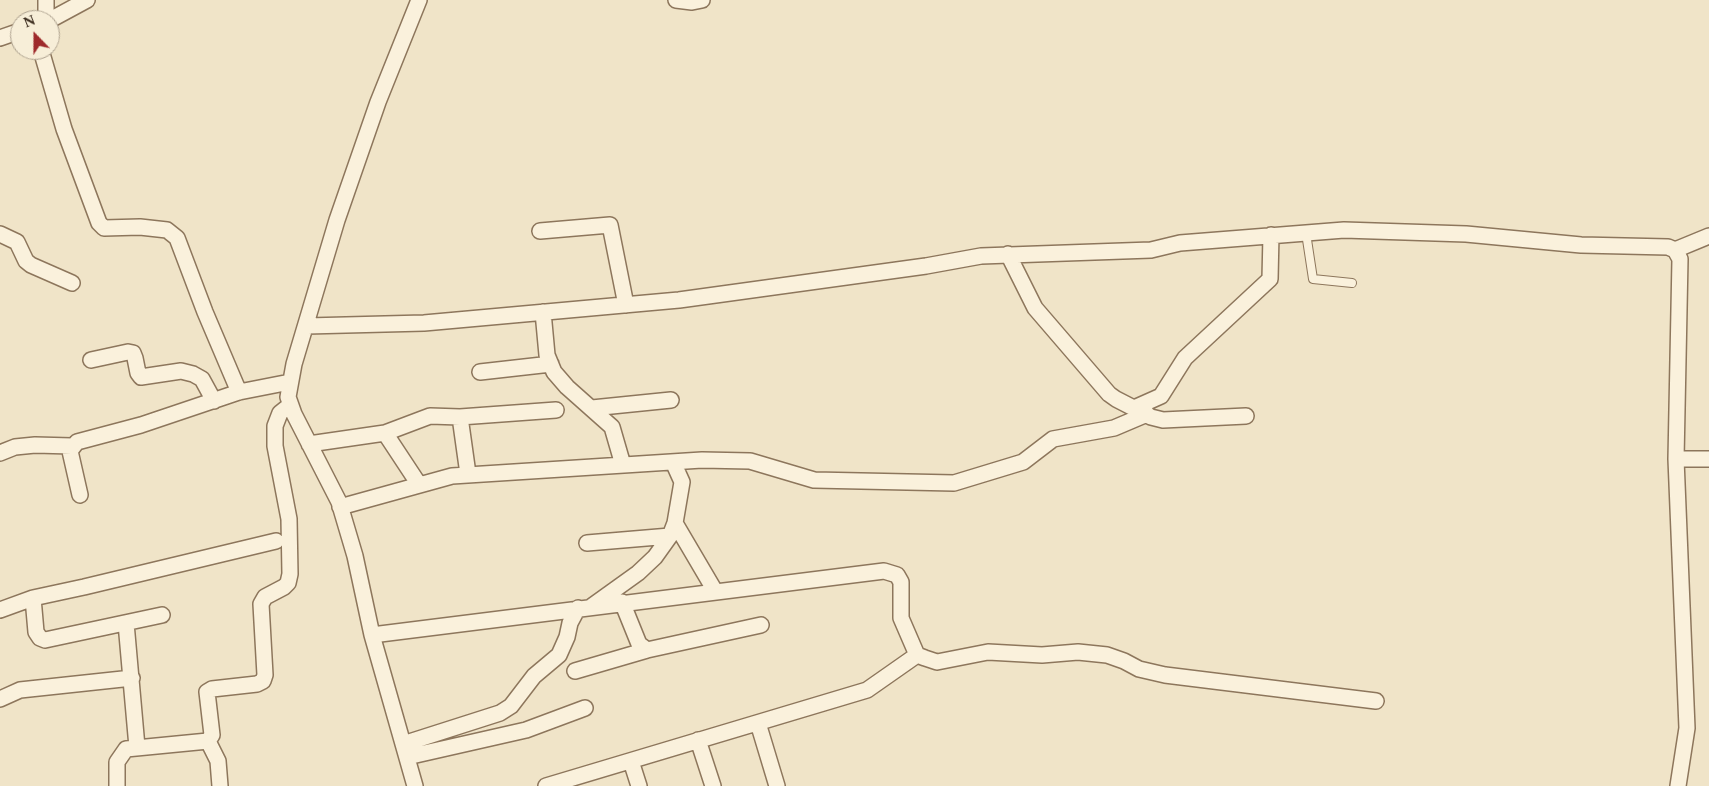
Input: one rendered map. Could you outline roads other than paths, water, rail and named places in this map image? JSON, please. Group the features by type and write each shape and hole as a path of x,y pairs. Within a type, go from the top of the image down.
{"street":[{"path":"60,15 87,0"},
{"path":"415,786 372,635 355,556 340,506 290,405 288,397 290,382 337,220 375,111 423,0"},
{"path":"676,0 692,2 702,0"},
{"path":"44,60 64,129 99,223 104,228 140,227 167,230 177,238 205,312 239,392"},
{"path":"540,231 610,225 626,305"},
{"path":"307,326 424,323 626,305 680,300 926,266 981,256 1142,250 1180,243 1344,230 1466,234 1581,245 1660,246 1675,250 1709,236"},
{"path":"0,234 17,242 26,261 31,265 72,283"},
{"path":"340,506 418,484 468,474 702,460 750,461 814,480 954,483 1023,462 1053,439 1114,428 1161,396 1185,358 1268,281 1271,276 1272,235"},
{"path":"1675,250 1680,259 1676,459 1687,728 1678,786"},
{"path":"1008,254 1036,308 1109,394 1140,411 1162,420 1246,416"},
{"path":"543,312 547,356 554,372 567,387 612,427 623,465"},
{"path":"91,360 128,352 133,353 138,373 141,377 181,371 193,374 202,379 214,401"},
{"path":"480,372 551,364"},
{"path":"80,495 70,452 72,446 77,442 142,425 239,392 290,382"},
{"path":"592,408 672,400"},
{"path":"117,786 117,762 119,756 126,749 208,740 212,735 207,692 212,689 257,684 262,681 265,675 261,604 265,598 288,583 290,574 289,519 275,446 275,426 276,419 280,413 290,405"},
{"path":"309,444 385,433 430,416 460,417 556,410"},
{"path":"460,417 468,474"},
{"path":"385,433 418,484"},
{"path":"0,452 15,447 35,445 72,446"},
{"path":"1676,459 1709,459"},
{"path":"405,751 500,713 511,706 534,676 559,655 567,637 570,623 584,607 638,573 655,557 673,530 682,482 702,460"},
{"path":"673,462 682,482"},
{"path":"587,543 673,530"},
{"path":"673,530 715,591"},
{"path":"0,610 33,598 84,588 276,541"},
{"path":"372,635 622,602 884,571 891,572 900,582 901,618 917,655 937,662 988,652 1042,656 1078,652 1106,655 1124,661 1138,669 1165,675 1376,701"},
{"path":"33,598 36,632 40,638 45,640 162,615"},
{"path":"622,602 639,644 647,650"},
{"path":"546,612 567,637"},
{"path":"126,623 138,747"},
{"path":"575,671 647,650 762,625"},
{"path":"546,786 867,690 917,655"},
{"path":"0,698 20,690 132,678"},
{"path":"405,751 526,730 585,708"},
{"path":"758,723 777,786"},
{"path":"208,740 218,757 220,786"},
{"path":"698,740 713,786"},
{"path":"631,761 639,786"}],"lane":[{"path":"1306,233 1313,279 1352,284"}]}
